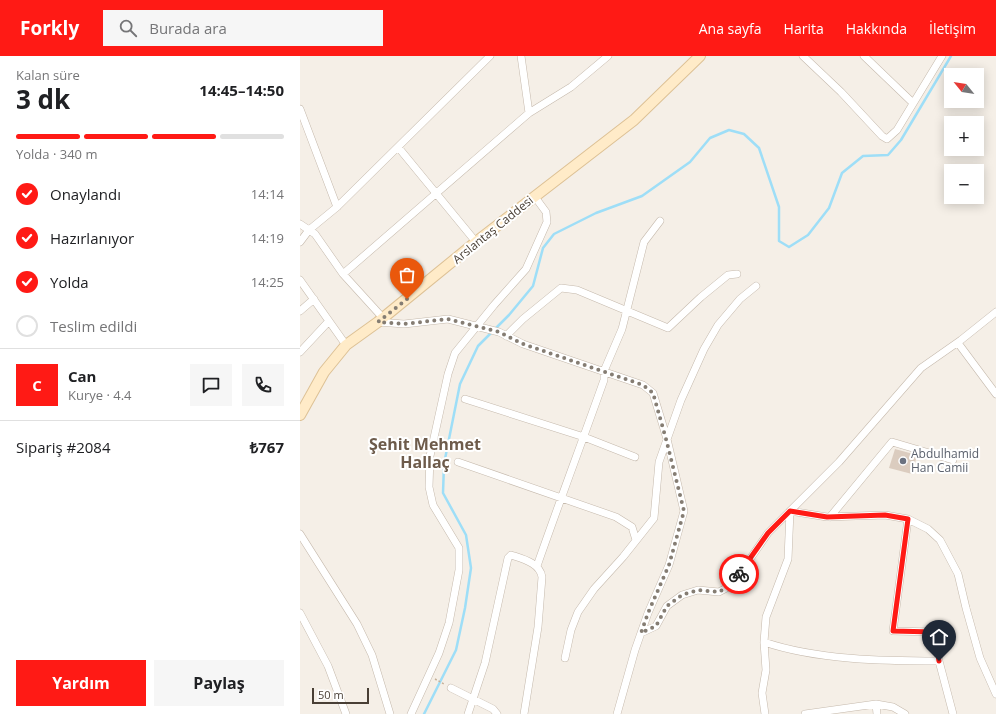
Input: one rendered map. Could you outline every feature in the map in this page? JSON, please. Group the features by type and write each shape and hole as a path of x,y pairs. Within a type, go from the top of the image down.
{"main road":[{"name":"Arslantaş Caddesi","path":"300,415 324,372 346,345 381,320 476,242 634,120 696,57"}],"street":[{"path":"300,242 310,230 337,207 490,56"},
{"path":"521,56 529,113"},
{"path":"343,274 529,113 571,87 608,56"},
{"path":"803,56 841,92 882,136 887,139 897,130 940,57"},
{"path":"864,56 913,103"},
{"path":"300,109 337,207"},
{"path":"398,147 476,242"},
{"path":"411,714 439,653 449,623 459,570 459,548 433,505 430,493 430,456 455,352 479,327 526,269 547,222 546,212 535,197"},
{"path":"538,566 560,499 604,380 604,371 622,329 644,242 660,221"},
{"path":"300,224 315,234 343,274 381,320 404,324 448,319 499,332 523,344 643,385 653,393 684,511 669,565 641,633 617,714"},
{"path":"506,336 523,318 561,288 577,290 668,328 700,297 722,279 728,275 737,274"},
{"path":"300,280 346,345"},
{"path":"565,658 571,630 578,612 594,589 654,518 659,462 666,439 704,349 718,324 740,299 756,286"},
{"path":"300,311 314,299"},
{"path":"641,633 656,626 667,606 682,595 698,590 719,592 732,584 768,533 839,462 922,368 958,343 996,312"},
{"path":"300,352 329,321"},
{"path":"958,343 996,394"},
{"path":"465,399 584,437 635,457"},
{"path":"830,517 892,442 953,460"},
{"path":"458,462 560,499 616,517 632,527 636,540"},
{"path":"790,511 830,517 885,515 908,519 928,529 940,540 958,574 980,658 996,694"},
{"path":"765,714 762,693 766,670 764,642 766,618 788,559 790,511"},
{"path":"908,519 893,631 934,632 939,661 953,714"},
{"path":"300,534 357,624 372,655 390,714"},
{"path":"468,714 485,662 508,558 511,555 538,566 541,570 542,577 538,627 524,714"},
{"path":"300,613 328,666 346,714"},
{"path":"764,642 785,649 865,659 939,661"},
{"path":"451,688 493,709 497,714"},
{"path":"805,714 876,704 893,707 905,714"},
{"path":"876,704 877,714"}],"building":[{"name":"Abdulhamid Han Camii","path":"895,449 917,455 912,474 889,468"}],"waterway":[{"path":"424,714 456,650 465,608 471,568 466,535 443,493 444,464 460,384 478,346 509,315 533,286 543,248 554,234 596,213 642,196 690,162 710,138 729,130 744,134 759,148 779,207 779,241 789,247 808,235 829,208 842,173 863,156 888,155 901,140 951,56"}],"way so far":[{"path":"407,299 378,322 404,324 448,319 499,332 523,344 643,385 653,393 684,511 669,565 641,633 656,626 667,606 682,595 698,590 719,592 732,584 739,574"}],"place":[{"name":"Abdulhamid Han Camii","path":"903,461"}],"district":[{"name":"Şehit Mehmet Hallaç","path":"425,453"}],"route":[{"path":"739,574 768,533 790,511 827,517 885,515 908,519 893,631 934,632 939,661"}]}
